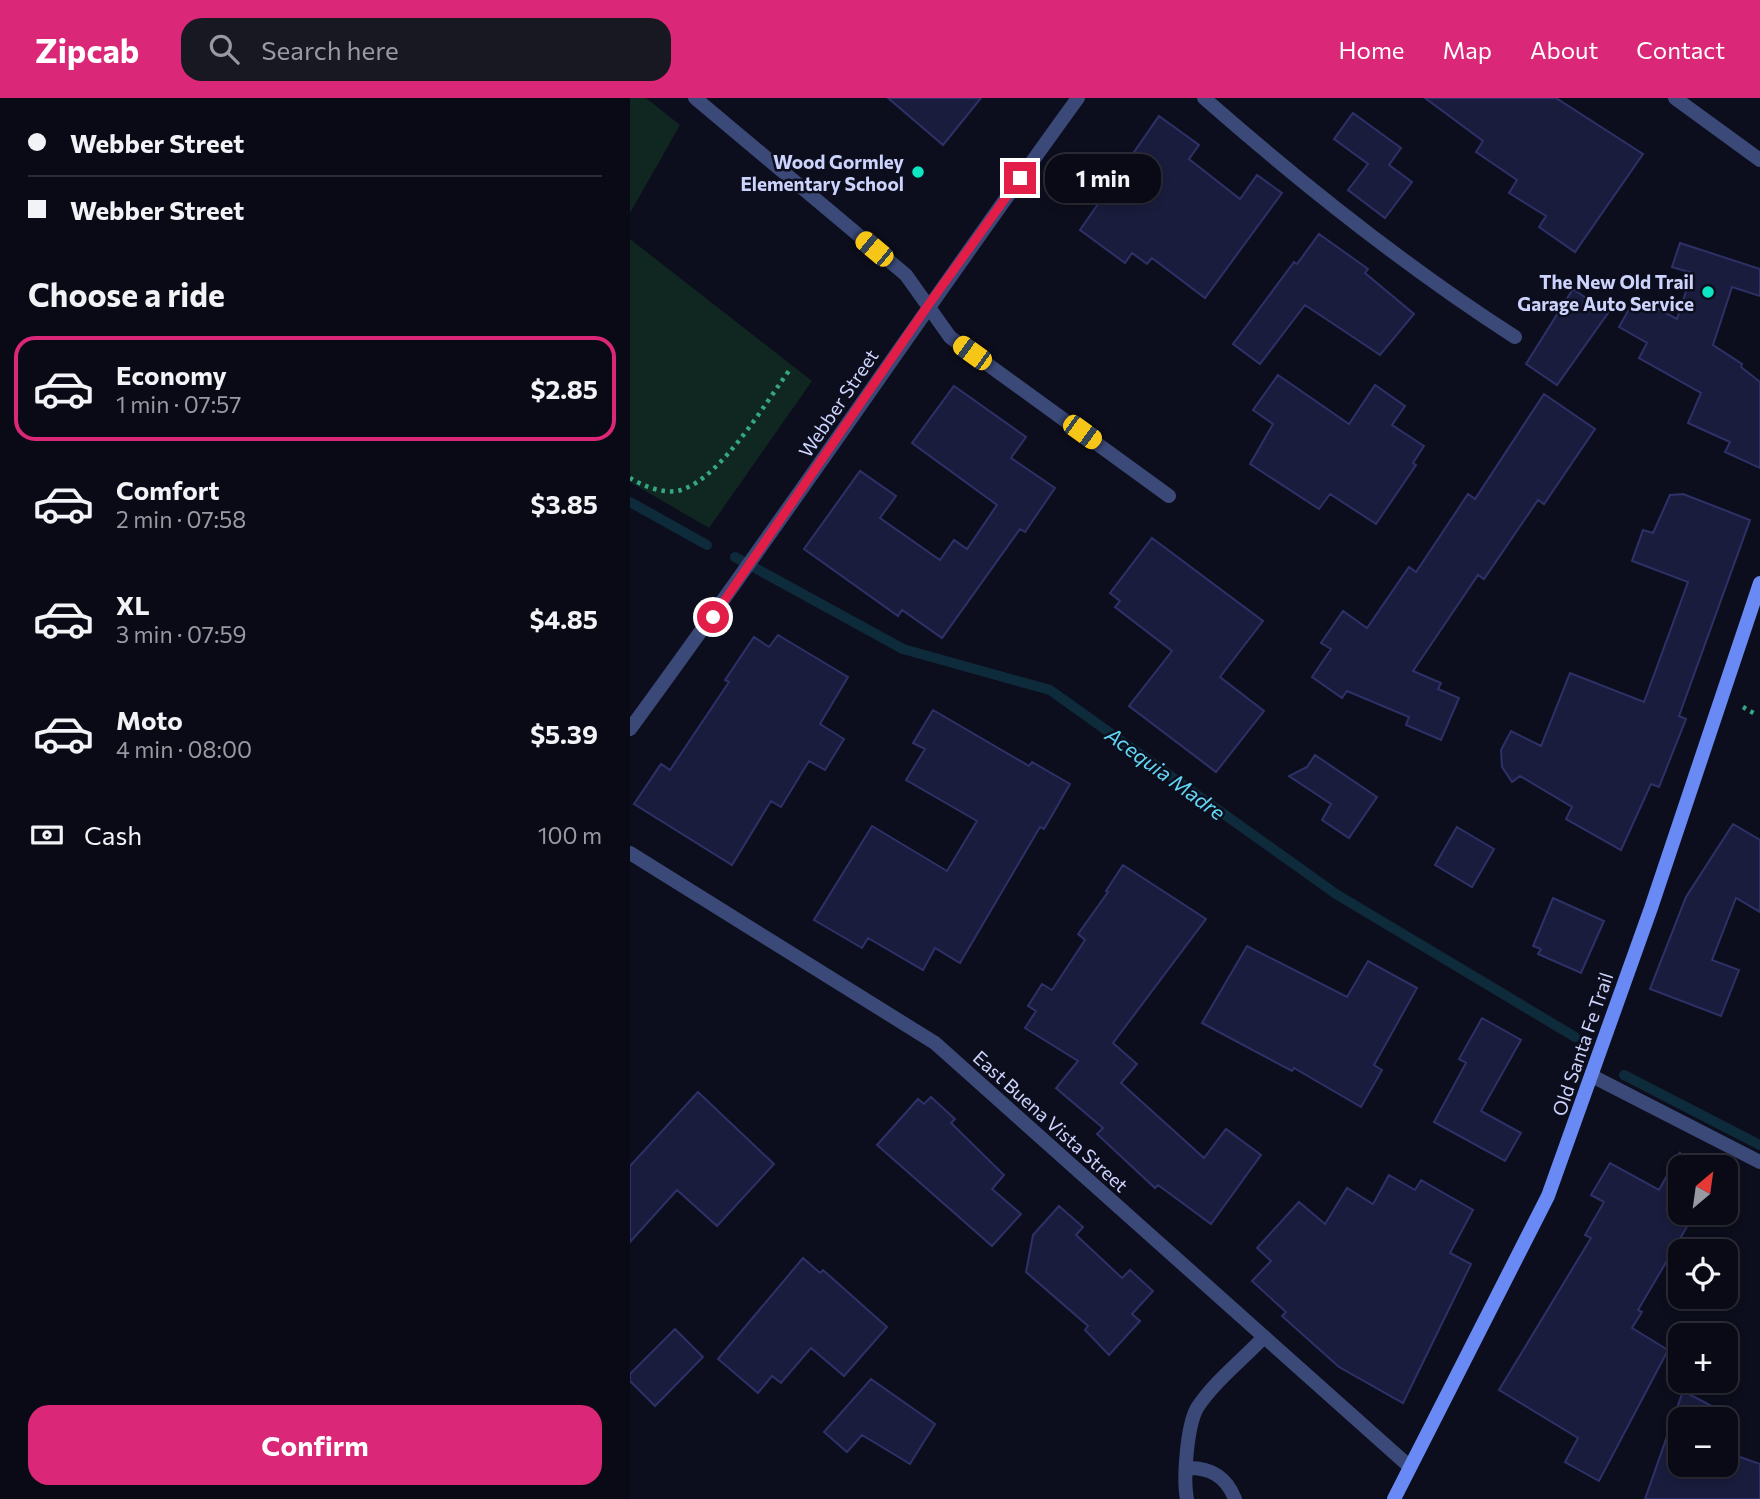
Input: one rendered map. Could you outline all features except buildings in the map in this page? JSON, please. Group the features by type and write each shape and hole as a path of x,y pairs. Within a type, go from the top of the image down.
{"main road":[{"name":"Old Santa Fe Trail","path":"1394,1499 1548,1196 1592,1076 1760,583"}],"street":[{"path":"695,98 906,275 950,337 1169,496"},
{"name":"Webber Street","path":"630,729 746,572 929,304 1078,98"},
{"path":"1204,98 1248,137 1454,298 1515,337"},
{"path":"1675,98 1760,160"},
{"name":"East Buena Vista Street","path":"630,853 935,1043 1410,1467"},
{"path":"1592,1076 1760,1162"},
{"path":"1187,1499 1186,1468 1196,1411 1210,1392 1264,1337"},
{"path":"1186,1468 1204,1467 1219,1476 1231,1488 1235,1499"}],"path":[{"path":"630,478 646,488 680,491 720,464 791,368"},
{"path":"1739,705 1757,715"}],"green space":[{"path":"630,98 646,98 680,125 630,213"},
{"path":"630,239 812,381 709,528 630,482"}],"waterway":[{"name":"Acequia Madre","path":"630,502 707,545"},
{"name":"Acequia Madre","path":"735,557 903,649 1050,690 1336,894 1575,1037"},
{"name":"Acequia Madre","path":"1624,1075 1760,1145"}],"place":[{"name":"Wood Gormley Elementary School","path":"918,172"},
{"name":"The New Old Trail Garage Auto Service","path":"1708,292"}],"route":[{"path":"713,617 929,304 1020,178"}]}
